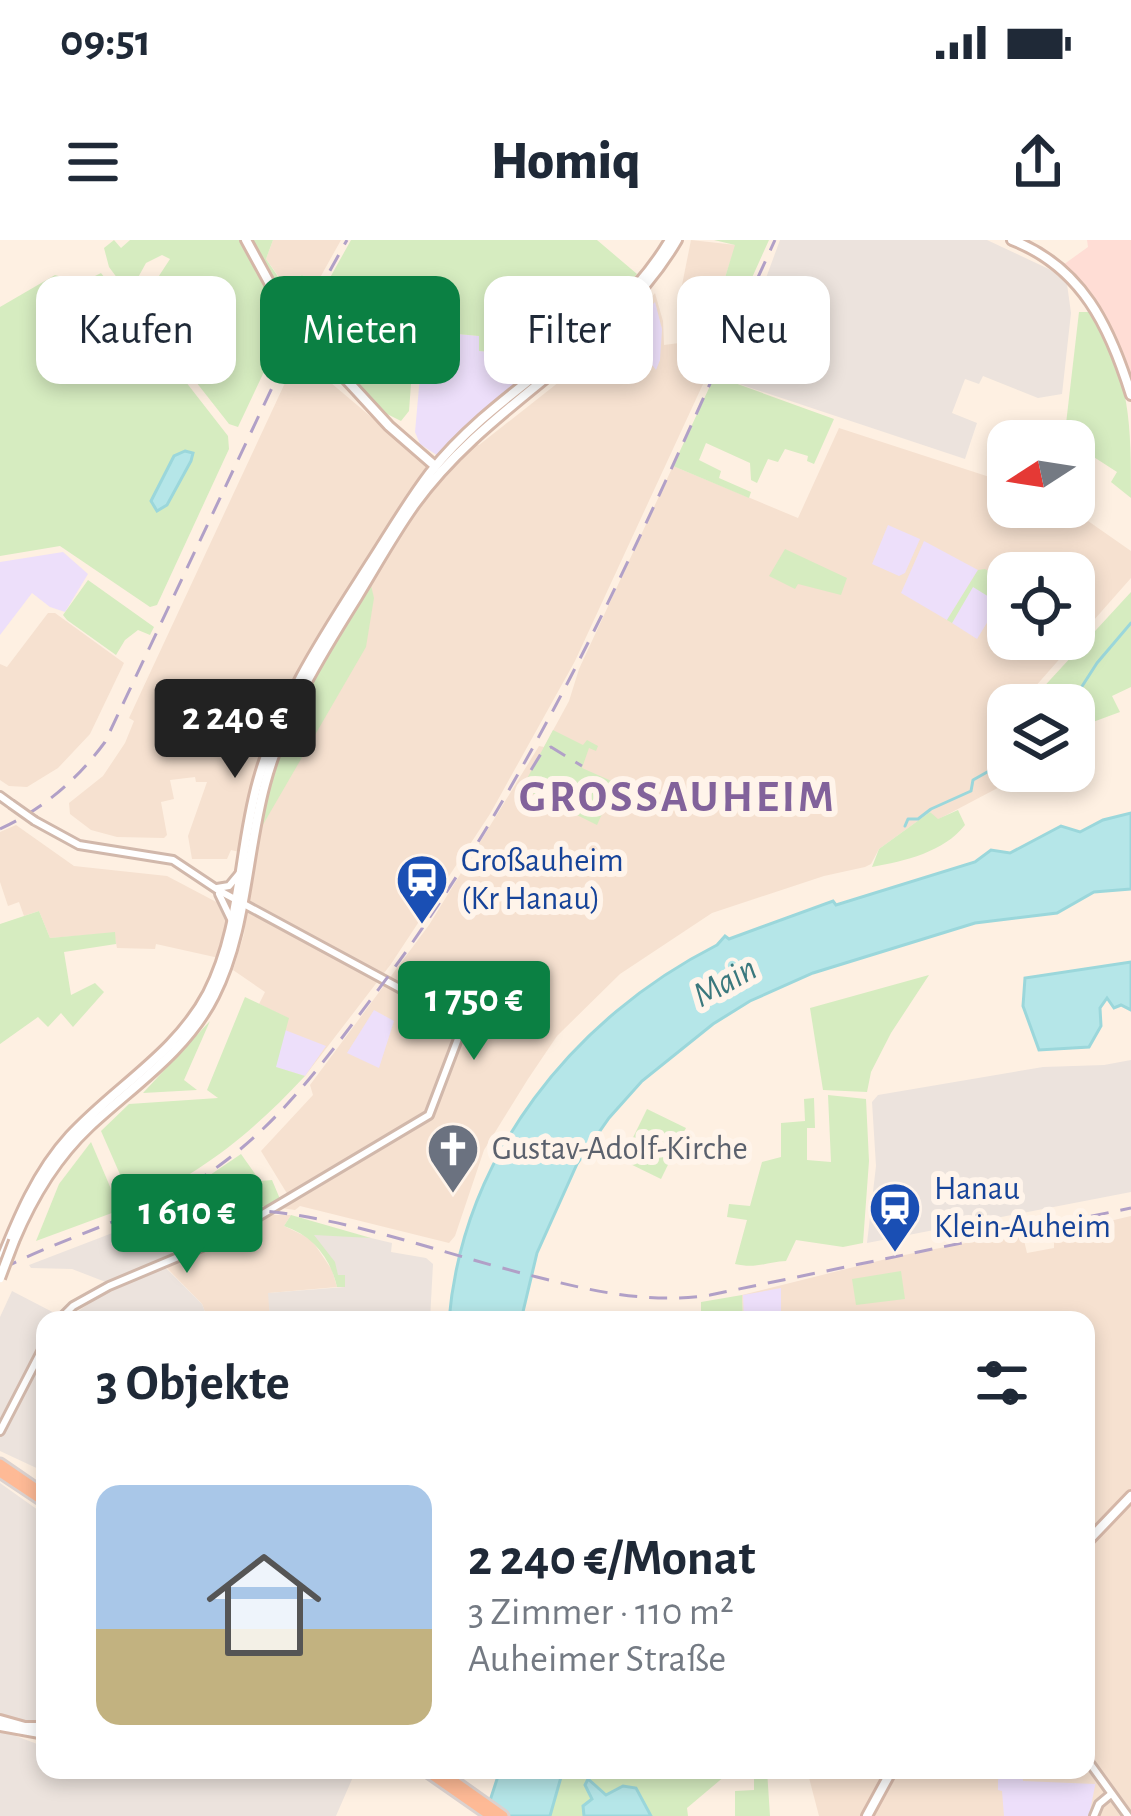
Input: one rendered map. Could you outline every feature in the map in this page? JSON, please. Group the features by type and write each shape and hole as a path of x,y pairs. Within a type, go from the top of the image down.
{"highway":[{"path":"0,1468 36,1489"},
{"path":"0,1468 36,1490"},
{"path":"441,1779 491,1816"},
{"path":"443,1779 503,1816"}],"main road":[{"path":"246,240 282,306 310,340 389,426 438,468"},
{"path":"239,901 239,873 257,783 292,693 404,510 438,468 621,314 673,240"},
{"path":"1012,240 1049,260 1085,294 1113,338 1131,395"},
{"path":"0,1263 61,1157 166,1060 194,1028 222,978 261,797 290,713 438,468"},
{"path":"0,1278 11,1242"},
{"path":"1095,1534 1131,1496"},
{"path":"0,1723 36,1729"},
{"path":"867,1816 887,1779"}],"street":[{"path":"0,796 80,845 167,858 464,1023 429,1114 214,1243 109,1286 68,1311"},
{"path":"213,886 227,887 239,873"},
{"path":"213,886 228,906 234,926 247,917 266,915"},
{"path":"0,1431 36,1361"},
{"path":"1095,1771 1128,1816"},
{"path":"1094,1816 1111,1794"}],"shaded area":[{"path":"273,240 341,240 321,276 278,276 266,259"},
{"path":"691,240 736,245 725,276 684,276"},
{"path":"780,240 987,240 1051,270 1067,284 1071,313 1062,394 1038,398 983,376 979,384 965,379 952,413 977,423 965,459 739,384 830,384 830,276 767,276"},
{"path":"1087,240 1131,240 1131,381 1100,308 1063,265 1088,247"},
{"path":"655,293 664,345 677,343 677,384 703,384 575,661 490,814 391,964 305,1076 275,1067 288,1018 259,1004 265,992 233,970 244,934 252,855 231,850 227,859 192,859 188,836 207,782 196,782 195,777 170,780 174,799 161,802 164,838 117,837 91,830 70,814 69,803 103,776 125,743 134,721 129,718 284,384 332,384 442,477 475,443 479,445 556,384 653,384"},
{"path":"653,304 662,329 656,370 653,366"},
{"path":"460,334 480,336 484,384 523,384 438,456 420,444 415,432 419,384 460,384"},
{"path":"839,428 987,476 987,528 1095,526 1131,551 1131,578 1095,619 1095,552 987,552 987,660 1059,660 1038,684 987,684 990,792 937,820 930,812 879,849 865,867 712,913 620,974 557,1036 528,1079 484,1150 449,1243 300,1206 281,1208 291,1200 261,1151 313,1095 310,1085 429,925 539,746 544,747 673,466 798,518"},
{"path":"888,525 920,539 905,573 899,576 872,564"},
{"path":"924,541 978,570 947,620 901,593"},
{"path":"63,552 88,574 65,612 32,593 0,635 0,562"},
{"path":"973,586 987,595 987,623 977,639 952,623"},
{"path":"48,613 55,613 124,663 90,734 58,768 27,787 9,786 0,780 0,664 7,667"},
{"path":"16,825 74,866 167,876 222,905 229,912 219,958 156,944 155,949 117,948 114,933 50,938 39,911 24,916 19,902 8,906 0,882 0,832"},
{"path":"374,1010 394,1021 379,1068 347,1053"},
{"path":"285,1030 326,1046 305,1076 275,1067"},
{"path":"1131,1060 1131,1192 867,1243 876,1166 872,1102 878,1095 1043,1067"},
{"path":"231,1213 233,1227 184,1251 171,1217"},
{"path":"267,1215 291,1215 284,1226 311,1239 332,1270 337,1287 269,1293 270,1311 205,1311 164,1265 215,1245"},
{"path":"1131,1216 1131,1816 819,1816 809,1779 1095,1779 1095,1311 743,1311 742,1295 894,1257 1022,1232 1027,1253 1054,1248 1054,1234"},
{"path":"171,1217 187,1256 164,1266 205,1311 78,1311 116,1286 72,1269 29,1265 128,1227"},
{"path":"313,1235 371,1238 392,1243 391,1252 426,1258 433,1264 430,1311 269,1311 268,1293 345,1287"},
{"path":"781,1288 781,1311 744,1311 743,1295"},
{"path":"12,1291 51,1311 36,1311 36,1468 0,1451 0,1436 27,1384 21,1381 0,1418 0,1317"},
{"path":"0,1483 36,1509 36,1724 14,1724 16,1736 36,1744 36,1779 352,1779 336,1816 0,1816"},
{"path":"998,1780 1096,1781 1089,1816 1004,1816"}],"green space":[{"path":"114,240 121,248 130,240 273,240 266,259 278,276 260,276 260,380 238,427 229,424 198,384 236,384 236,276 159,276 170,259 162,255 146,263 139,276 116,276 104,248"},
{"path":"351,240 597,240 637,274 484,276 484,351 479,351 479,336 460,334 460,276 331,276"},
{"path":"714,240 769,240 753,276 725,276 735,245"},
{"path":"36,286 36,384 187,384 228,436 229,449 157,605 150,607 60,546 0,556 0,307"},
{"path":"1079,312 1092,312 1115,359 1126,402 1131,498 1111,482 1117,472 1095,458 1095,420 1066,420"},
{"path":"357,384 411,384 409,411 401,421 383,412"},
{"path":"711,384 738,384 834,419 814,464 807,461 808,456 785,449 778,462 768,459 757,483 751,480 750,463 706,443 699,460 721,471 719,478 751,492 749,498 673,466"},
{"path":"785,549 847,578 841,595 798,584 795,589 769,576"},
{"path":"978,570 987,570 987,596 973,587 952,623 947,620"},
{"path":"88,580 154,627 150,635 138,630 116,655 67,620 63,615"},
{"path":"370,581 374,598 366,647 257,835 287,735"},
{"path":"1131,592 1131,687 1112,696 1120,712 1095,721 1095,684 1046,684 1068,660 1095,660 1095,631"},
{"path":"553,730 583,745 587,740 598,746 596,751 589,748 582,768 616,783 597,825 522,788"},
{"path":"958,810 965,825 946,842 910,858 872,867 879,849 930,812 938,819"},
{"path":"39,911 50,938 115,932 116,944 64,952 71,995 95,983 104,992 73,1027 61,1013 48,1027 38,1017 0,1044 0,924"},
{"path":"929,975 891,1033 871,1072 867,1092 823,1090 810,1008"},
{"path":"245,997 289,1018 276,1067 305,1076 224,1151 128,1207 118,1182 122,1179 101,1131 129,1104 218,1098 207,1090"},
{"path":"210,1021 184,1080 197,1090 143,1093"},
{"path":"828,1095 866,1099 869,1161 863,1243 843,1247 796,1240 786,1261 735,1264 747,1220 727,1217 729,1204 750,1206 762,1162 781,1157 781,1123 805,1121 804,1099 814,1098 815,1128 807,1128 807,1160 831,1162"},
{"path":"647,1109 686,1128 661,1179 622,1160"},
{"path":"91,1142 120,1210 36,1241 59,1184"},
{"path":"241,1154 260,1181 272,1180 280,1199 268,1206 180,1207 127,1220 179,1196"},
{"path":"291,1215 371,1238 314,1235 335,1262 338,1275 345,1275 345,1287 337,1287 325,1257 312,1242 284,1226"},
{"path":"901,1271 905,1299 856,1305 852,1279"},
{"path":"742,1295 743,1311 701,1311 701,1302"},
{"path":"560,1779 587,1779 592,1799 583,1806 584,1816 550,1816"},
{"path":"587,1779 721,1779 687,1808 688,1816 651,1816 635,1788 623,1786 606,1795"},
{"path":"754,1779 768,1779 770,1816 735,1816 735,1791 754,1790"}],"water":[{"path":"193,453 191,461 167,505 157,511 151,501 174,456"},
{"name":"Main","path":"1131,813 1131,889 1094,892 1057,913 975,923 813,973 750,1001 642,1081 609,1118 577,1164 537,1253 523,1311 450,1311 459,1260 477,1202 502,1149 534,1098 616,1011 725,936 729,939 833,901 836,905 975,862 991,850 1010,853 1061,826 1080,832"},
{"path":"1131,962 1131,1010 1121,1005 1114,1008 1107,998 1100,1008 1101,1026 1089,1047 1039,1050 1023,1006 1025,978"},
{"path":"497,1779 560,1779 550,1816 485,1816"},
{"path":"588,1779 606,1795 623,1786 636,1788 651,1816 584,1816 583,1806 592,1799 585,1785"}],"waterway":[{"path":"1084,684 1131,623"},
{"path":"905,826 908,819 918,819 971,791 973,780 987,772"}],"railway":[{"path":"0,829 58,792 105,742 312,303 347,240"},
{"path":"0,1270 168,1197 220,1165 283,1108 372,998 492,820 545,726 641,534 775,240"},
{"path":"531,770 551,747 582,766"},
{"path":"150,1216 198,1209 296,1215 580,1287 666,1298 710,1295 1131,1208"}],"place":[{"name":"Großauheim (Kr Hanau)","path":"422,926"},
{"name":"Gustav-Adolf-Kirche","path":"453,1195"},
{"name":"Hanau Klein-Auheim","path":"895,1254"}],"district":[{"name":"GROSSAUHEIM","path":"678,797"}]}
